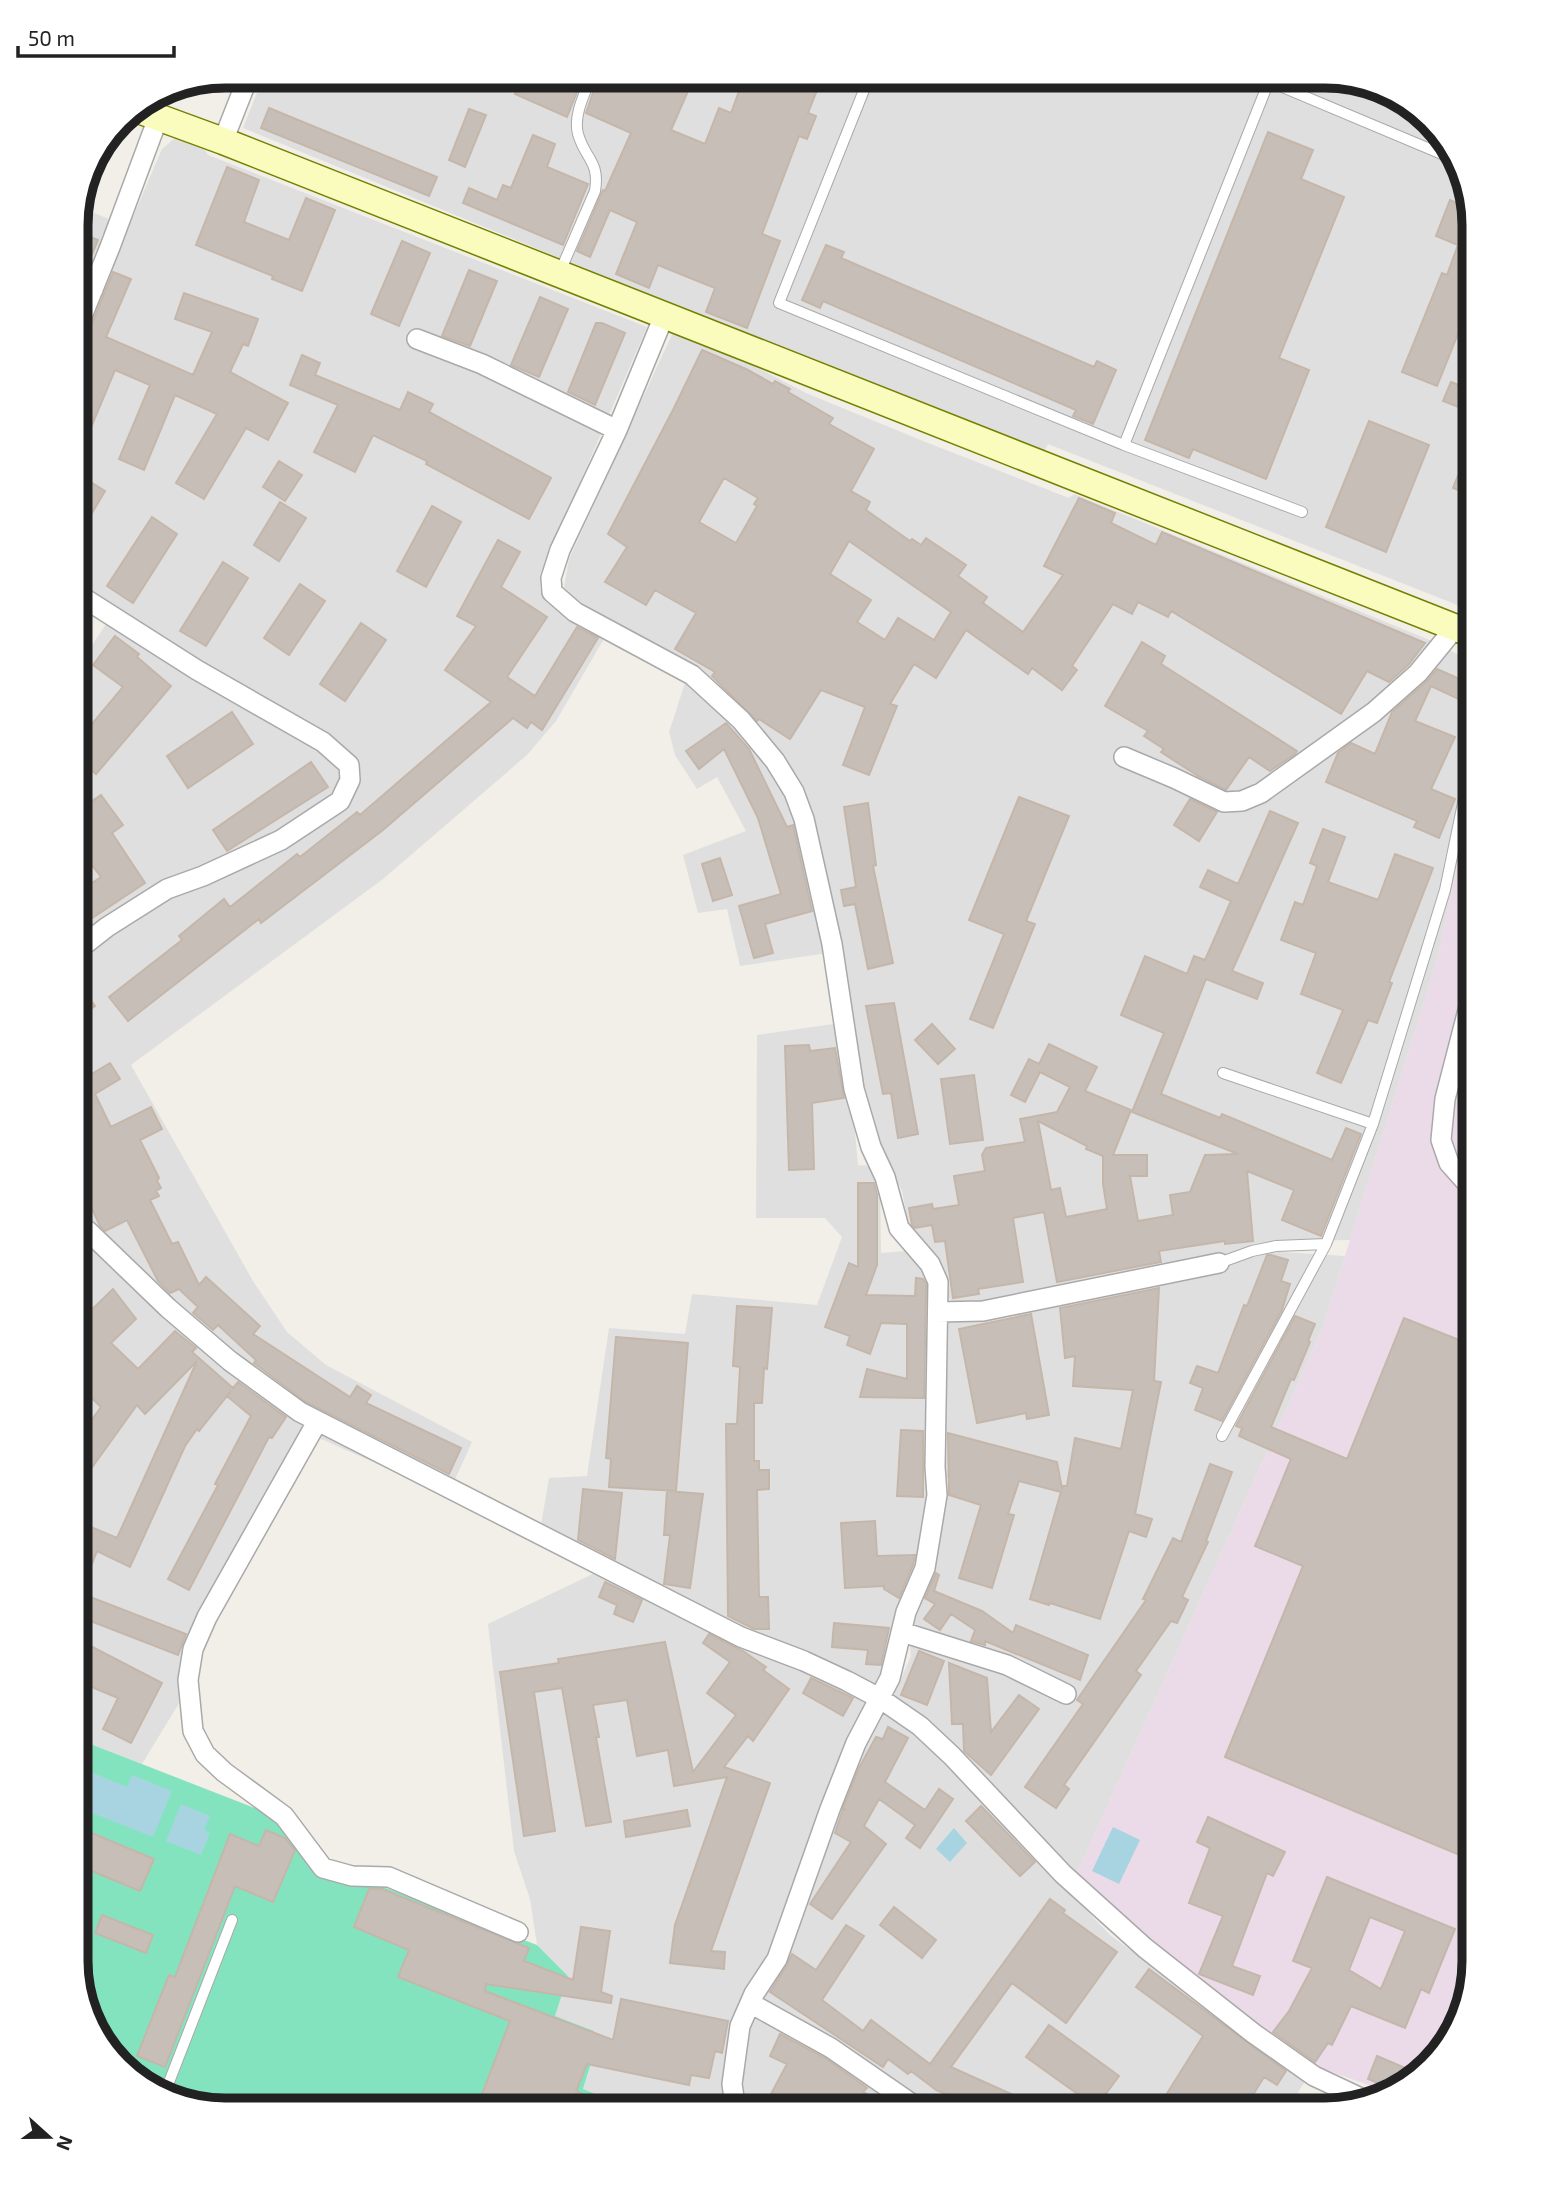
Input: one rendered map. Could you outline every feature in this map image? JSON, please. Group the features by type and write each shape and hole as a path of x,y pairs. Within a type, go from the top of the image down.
{"street":[{"path":"223,141 244,88"},
{"path":"146,113 223,141 1462,631"},
{"path":"88,278 158,118"},
{"path":"664,316 617,430 560,550 551,578 552,592 575,612 692,675 709,689 741,720 775,761 794,792 804,818 832,944 854,1089 870,1147 885,1177 899,1228 930,1264 938,1282 934,1467 937,1495 925,1568 906,1612 890,1678 856,1743 777,1959 750,2003 740,2026 732,2084 734,2098"},
{"path":"417,339 482,364 617,430"},
{"path":"88,601 197,670 323,742 349,765 350,780 340,801 281,840 203,876 167,889 88,942"},
{"path":"1125,757 1224,802 1242,801 1261,793 1374,712 1462,634"},
{"path":"1462,1033 1445,1099 1441,1140 1449,1163 1462,1178"},
{"path":"88,1232 168,1308 230,1361 300,1412 741,1637 804,1661 881,1699 920,1726 952,1756 1063,1874 1145,1948 1253,2033 1314,2076 1354,2095"},
{"path":"938,1312 983,1311 1219,1264"},
{"path":"317,1422 206,1617 193,1649 188,1680 193,1731 205,1754 224,1772 284,1816 323,1868 352,1876 389,1877 518,1932"},
{"path":"902,1632 1007,1665 1066,1693"},
{"path":"750,2003 831,2048 903,2098"}],"lane":[{"path":"559,275 595,191 597,179 595,166 578,134 578,120 586,88"},
{"path":"865,88 779,303 1124,445 1302,512"},
{"path":"1124,445 1266,88"},
{"path":"1293,88 1441,154"},
{"path":"1222,1436 1326,1244 1373,1124 1445,890 1462,808"},
{"path":"1223,1073 1373,1124"},
{"path":"1219,1264 1252,1251 1276,1246 1326,1244"},
{"path":"168,2086 232,1920"}],"shaded area":[{"path":"259,88 1333,88 1377,98 1408,116 1433,141 1451,172 1457,189 1462,225 1462,601 1460,606 1048,444 1042,456 243,128"},
{"path":"175,138 205,150 208,155 647,327 540,575 540,590 553,606 605,637 556,721 527,755 383,879 131,1065 253,1281 287,1332 326,1365 472,1442 448,1495 303,1431 255,1513 181,1700 142,1764 88,1743 88,651 117,608 88,589 88,322 162,149"},
{"path":"89,211 111,220 88,277"},
{"path":"673,332 750,364 806,393 1069,498 1074,494 1432,641 1462,657 1462,842 1438,957 1350,1240 1286,1241 1168,1270 979,1304 954,1303 945,1295 910,1232 902,1191 873,1132 853,1041 847,978 813,825 693,667 575,599 564,587 569,559"},
{"path":"685,683 732,721 771,765 794,808 828,953 740,966 727,909 698,913 683,855 746,831 717,777 697,789 675,755 669,732"},
{"path":"1462,842 1462,1961 1457,1997 1443,2030 1433,2045 1408,2070 1377,2088 1315,2066 1270,2036 1075,1878 1322,1330 1438,957"},
{"path":"840,1023 852,1099 858,1165 872,1166 880,1177 881,1253 906,1251 931,1274 934,1400 924,1553 880,1690 743,1631 541,1525 549,1478 587,1476 609,1328 685,1334 692,1294 817,1305 842,1237 825,1218 756,1218 757,1035"},
{"path":"1268,1251 1345,1256 1322,1330 1075,1878 1014,1808 945,1741 893,1697 911,1656 908,1623 929,1570 944,1515 949,1481 938,1461 942,1322 981,1317"},
{"path":"599,1571 858,1693 885,1714 921,1736 1110,1935 1305,2081 1295,2098 604,2098 583,2090 598,2041 594,2031 555,2016 568,1976 537,1945 530,1899 514,1851 488,1624"}],"green space":[{"path":"88,1743 260,1810 302,1844 321,1872 370,1882 537,1945 568,1976 555,2016 594,2031 598,2041 583,2089 605,2098 216,2098 181,2091 149,2075 122,2052 111,2037 92,1997 88,1961"}],"water":[{"path":"91,1772 127,1787 132,1775 172,1791 153,1837 88,1811 88,1780"},
{"path":"181,1804 210,1816 204,1830 210,1833 201,1855 166,1841"},
{"path":"1113,1827 1140,1840 1119,1884 1092,1871"},
{"path":"954,1828 967,1843 950,1862 936,1849"}],"building":[{"path":"518,88 579,88 567,117 515,94"},
{"path":"595,88 606,92 608,88 689,88 671,130 705,144 719,108 731,113 740,88 818,88 808,113 816,116 807,139 799,136 762,234 780,241 747,328 706,312 715,288 658,265 649,288 616,274 637,222 610,210 590,257 577,251 631,133 586,113"},
{"path":"269,108 437,177 429,196 261,128"},
{"path":"469,109 486,115 465,167 449,160"},
{"path":"1268,132 1313,150 1301,179 1344,197 1279,358 1309,370 1266,479 1193,449 1189,458 1145,440"},
{"path":"533,135 555,144 547,167 588,184 563,245 463,203 469,188 497,200 503,185 511,188"},
{"path":"227,167 259,180 244,222 289,240 306,198 335,210 302,291 272,279 273,276 196,245"},
{"path":"1450,200 1460,204 1462,324 1437,386 1402,372 1442,273 1447,275 1458,245 1436,236"},
{"path":"88,236 98,240 88,264"},
{"path":"402,241 430,253 399,326 371,314"},
{"path":"826,245 844,252 841,258 1094,367 1097,361 1116,370 1093,424 1073,416 1076,410 823,301 820,308 802,300"},
{"path":"469,270 497,281 470,346 442,336"},
{"path":"113,272 131,279 106,337 193,375 212,332 175,319 184,293 258,319 248,346 243,344 230,372 288,403 268,440 246,428 204,499 176,483 217,414 175,395 144,470 119,459 150,385 115,370 88,434 88,334"},
{"path":"540,297 568,309 539,377 511,365"},
{"path":"596,323 625,333 595,405 568,392"},
{"path":"702,350 773,384 775,381 790,389 788,392 833,418 829,424 874,449 851,491 870,502 866,510 910,541 912,539 921,545 926,538 966,565 958,576 987,597 983,603 1023,632 1063,575 1044,566 1079,498 1115,513 1111,523 1156,545 1162,532 1425,643 1409,664 1389,682 1367,671 1341,714 1171,611 1168,617 1138,602 1132,614 1113,604 1072,666 1077,670 1062,690 1032,668 1028,674 966,630 936,678 914,664 890,704 897,706 869,775 843,765 865,707 821,690 790,739 759,719 757,721 712,676 715,672 675,649 696,613 655,590 646,605 605,582 627,547 608,534","holes":["724,478 758,498 754,504 757,506 736,543 699,522","849,541 951,612 934,640 898,618 885,640 857,622 871,600 830,574"]},
{"path":"302,355 320,363 315,375 400,410 408,392 433,404 429,412 551,478 529,519 426,464 427,461 373,435 355,472 314,452 338,405 290,385"},
{"path":"1451,382 1462,386 1462,408 1443,401"},
{"path":"1369,421 1429,445 1386,552 1326,527"},
{"path":"279,461 302,475 285,501 263,487"},
{"path":"1462,466 1462,491 1453,488"},
{"path":"88,480 105,491 88,520"},
{"path":"280,502 306,518 279,561 254,545"},
{"path":"432,506 461,522 426,587 397,571"},
{"path":"152,517 177,534 133,603 107,586"},
{"path":"498,540 520,552 501,587 547,617 507,677 535,696 577,627 598,638 542,730 531,722 527,728 513,718 383,830 261,923 259,919 128,1021 109,997 182,940 179,936 224,899 230,907 297,854 300,857 357,812 360,815 491,702 445,670 476,626 457,616"},
{"path":"223,562 248,578 206,646 180,631"},
{"path":"300,584 325,601 289,655 264,638"},
{"path":"361,623 386,640 345,701 320,684"},
{"path":"115,636 139,654 137,657 171,686 96,774 88,768 88,729 123,687 93,665"},
{"path":"1142,642 1165,656 1161,664 1297,751 1295,754 1270,771 1249,757 1226,790 1161,752 1164,749 1144,736 1148,731 1105,706"},
{"path":"1437,669 1462,680 1462,701 1431,686 1415,721 1455,737 1431,789 1455,799 1439,838 1414,827 1417,821 1326,782 1338,753 1351,743 1375,754 1392,712"},
{"path":"232,712 253,744 188,788 167,756"},
{"path":"726,723 749,749 787,827 793,825 812,911 765,924 773,953 754,958 739,906 781,894 758,818 724,749 699,769 686,751"},
{"path":"311,762 328,787 227,851 213,830"},
{"path":"101,795 123,825 112,833 145,883 89,920 88,886 101,877 88,860 88,804"},
{"path":"1019,797 1069,816 1026,921 1035,924 993,1028 970,1019 1004,934 969,920"},
{"path":"1190,799 1217,812 1199,841 1174,825"},
{"path":"868,803 876,865 873,866 893,963 868,969 855,904 844,906 841,890 856,887 844,807"},
{"path":"1270,811 1298,823 1232,971 1263,983 1257,999 1206,979 1161,1094 1220,1118 1222,1114 1332,1160 1346,1128 1361,1134 1321,1236 1282,1220 1294,1190 1247,1171 1253,1241 1225,1244 1225,1241 1159,1251 1161,1262 1057,1282 1044,1212 1013,1218 1023,1282 978,1289 979,1294 953,1298 945,1241 935,1242 932,1225 915,1228 909,1208 932,1204 933,1209 959,1205 954,1176 985,1171 982,1155 986,1148 1025,1142 1020,1119 1057,1112 1070,1087 1040,1072 1025,1102 1011,1095 1029,1059 1039,1064 1049,1044 1097,1067 1085,1091 1131,1110 1113,1155 1147,1155 1147,1176 1130,1176 1138,1221 1173,1215 1170,1195 1190,1192 1205,1155 1238,1154 1132,1112 1164,1033 1121,1015 1145,956 1187,974 1194,956 1205,960 1231,901 1200,887 1208,870 1238,884","holes":["1038,1121 1087,1146 1086,1149 1103,1156 1103,1184 1107,1209 1066,1217 1060,1188 1051,1190"]},
{"path":"1323,829 1345,837 1328,882 1378,900 1395,854 1433,868 1389,982 1392,983 1377,1023 1368,1020 1341,1083 1317,1073 1343,1010 1301,994 1316,953 1281,940 1295,902 1303,905 1317,866 1310,863"},
{"path":"720,858 732,895 713,901 702,864"},
{"path":"88,997 95,1006 88,1011"},
{"path":"894,1003 918,1134 898,1138 891,1093 883,1094 866,1006"},
{"path":"932,1024 955,1049 938,1064 915,1040"},
{"path":"809,1045 810,1051 835,1048 844,1098 812,1103 814,1169 789,1170 785,1046"},
{"path":"110,1063 120,1079 95,1094 111,1127 151,1107 162,1129 140,1140 159,1178 157,1181 161,1188 156,1191 159,1196 150,1200 172,1244 178,1242 199,1285 206,1277 260,1326 253,1334 350,1397 357,1386 371,1395 366,1403 461,1448 449,1474 306,1402 254,1363 256,1360 218,1325 213,1330 193,1313 198,1307 179,1289 170,1293 158,1281 127,1220 105,1231 100,1226 88,1200 88,1076"},
{"path":"974,1075 983,1140 950,1144 941,1079"},
{"path":"858,1183 874,1183 877,1195 877,1265 866,1295 915,1296 916,1278 923,1279 926,1284 924,1398 860,1397 867,1369 907,1379 907,1324 881,1323 870,1354 847,1345 850,1336 825,1327 849,1263 858,1267"},
{"path":"1267,1255 1288,1260 1281,1281 1290,1284 1282,1310 1222,1421 1195,1410 1203,1388 1190,1383 1197,1366 1218,1373"},
{"path":"1159,1288 1154,1381 1161,1382 1135,1514 1152,1519 1146,1537 1129,1531 1100,1619 1030,1599 1061,1492 1019,1481 1008,1514 1014,1515 992,1588 959,1578 981,1505 949,1495 948,1433 1057,1462 1062,1489 1067,1486 1075,1438 1121,1449 1133,1390 1073,1386 1075,1356 1065,1358 1060,1308"},
{"path":"113,1289 136,1319 111,1343 138,1369 175,1331 196,1348 192,1352 233,1388 238,1382 286,1417 272,1438 269,1437 189,1590 168,1579 251,1416 227,1396 185,1446 130,1567 97,1551 88,1573 88,1526 117,1538 197,1361 145,1414 137,1405 88,1473 88,1425 101,1407 88,1394 88,1313"},
{"path":"737,1306 772,1308 762,1403 754,1403 754,1461 759,1461 759,1470 769,1470 769,1489 757,1490 759,1597 768,1597 769,1629 754,1629 728,1616 726,1424 737,1424 740,1367 733,1366"},
{"path":"1031,1314 1049,1415 1027,1419 1026,1413 977,1423 959,1329"},
{"path":"1295,1316 1315,1324 1294,1380 1291,1379 1271,1427 1347,1459 1404,1318 1462,1341 1462,1856 1225,1757 1303,1566 1255,1546 1291,1459 1239,1436 1242,1428 1236,1426"},
{"path":"616,1337 688,1343 676,1491 609,1487 611,1459 606,1458"},
{"path":"901,1430 923,1431 923,1497 897,1496"},
{"path":"1210,1464 1232,1472 1206,1541 1208,1542 1182,1597 1188,1600 1177,1623 1171,1621 1136,1671 1141,1675 1064,1785 1069,1789 1056,1808 1025,1787 1083,1704 1077,1700 1146,1600 1143,1599 1173,1538 1181,1542"},
{"path":"583,1489 622,1493 615,1559 578,1540"},
{"path":"667,1491 703,1494 690,1588 664,1584 670,1535 664,1535"},
{"path":"875,1521 877,1556 915,1555 899,1598 884,1589 884,1586 845,1588 841,1523"},
{"path":"936,1573 939,1575 934,1591 982,1611 1013,1633 1016,1625 1088,1655 1080,1680 985,1641 985,1645 971,1641 975,1630 951,1614 940,1630 924,1619 935,1604 925,1598"},
{"path":"605,1582 642,1600 633,1622 614,1614 617,1605 599,1597"},
{"path":"88,1596 186,1634 178,1655 88,1620"},
{"path":"834,1623 889,1628 881,1665 866,1664 868,1650 832,1647"},
{"path":"709,1634 743,1651 766,1667 763,1670 789,1689 753,1741 748,1736 724,1767 770,1783 711,1951 725,1952 724,1969 670,1963 675,1925 727,1777 674,1786 668,1750 637,1756 627,1700 593,1705 611,1822 586,1826 562,1688 534,1692 555,1831 524,1836 500,1672 559,1663 558,1659 665,1642 693,1772 736,1715 707,1693 730,1662 703,1643"},
{"path":"88,1645 162,1683 131,1743 103,1729 118,1698 88,1685"},
{"path":"919,1651 944,1661 927,1705 901,1695"},
{"path":"949,1663 987,1678 991,1732 1019,1695 1039,1709 991,1775 964,1751 963,1724 952,1724"},
{"path":"811,1678 853,1698 843,1716 803,1693"},
{"path":"888,1727 908,1738 885,1782 925,1810 939,1789 953,1799 920,1848 906,1838 915,1825 879,1799 864,1826 886,1844 832,1919 810,1904 851,1842 835,1833 843,1809 846,1810 843,1808 859,1768 876,1737 883,1739"},
{"path":"981,1806 1035,1862 1020,1876 966,1821"},
{"path":"687,1810 690,1826 626,1837 624,1821"},
{"path":"1208,1817 1285,1852 1273,1876 1267,1873 1232,1966 1260,1976 1253,1995 1199,1974 1223,1916 1189,1903 1210,1848 1197,1842"},
{"path":"266,1830 285,1838 295,1850 273,1902 235,1886 165,2067 137,2056 169,1975 175,1977 230,1834 259,1846"},
{"path":"88,1831 154,1859 140,1891 88,1869"},
{"path":"1327,1877 1455,1929 1429,1993 1421,1989 1405,2028 1351,2006 1332,2045 1328,2043 1315,2062 1273,2032 1289,2011 1312,1968 1293,1961","holes":["1370,1917 1405,1931 1381,1989 1349,1970"]},
{"path":"369,1889 382,1889 529,1948 524,1961 573,1980 581,1927 610,1931 601,1992 612,1996 611,2003 486,1984 485,1991 613,2040 621,1999 728,2021 722,2053 715,2051 709,2078 691,2075 689,2085 587,2064 576,2091 592,2098 481,2098 510,2021 398,1977 409,1950 354,1927"},
{"path":"1050,1899 1065,1910 1063,1913 1117,1952 1066,2023 1012,1983 951,2067 1020,2098 954,2098 936,2090 911,2071 908,2074 888,2059 883,2067 770,1992 792,1954 816,1970 846,1925 864,1936 822,2000 863,2031 871,2020 930,2064"},
{"path":"894,1907 936,1940 922,1958 880,1925"},
{"path":"102,1915 153,1935 146,1953 95,1933"},
{"path":"1149,1969 1286,2071 1277,2085 1264,2077 1251,2098 1164,2098 1203,2036 1136,1987"},
{"path":"1049,2025 1119,2076 1103,2098 1083,2098 1026,2057"},
{"path":"780,2034 825,2058 867,2088 863,2092 874,2098 769,2098 787,2064 770,2056"},
{"path":"1377,2056 1409,2069 1383,2085 1368,2079"}]}
